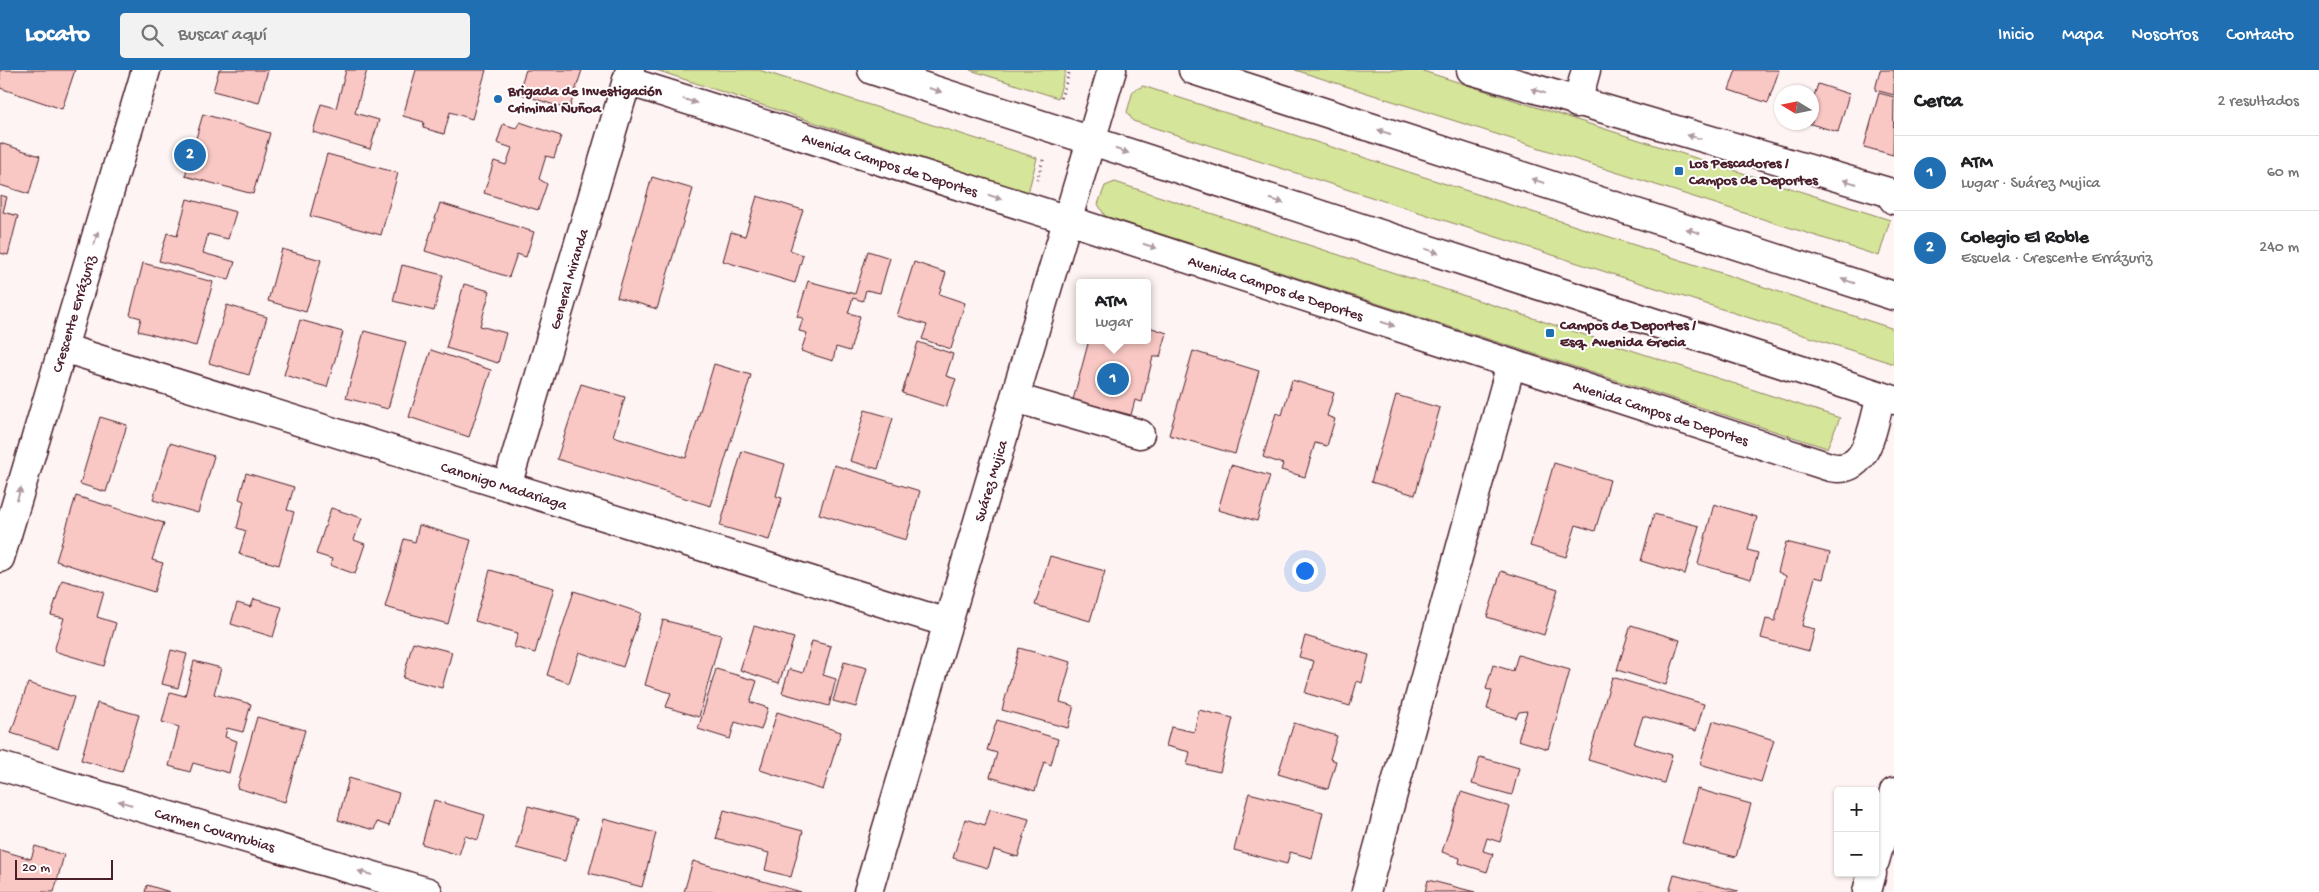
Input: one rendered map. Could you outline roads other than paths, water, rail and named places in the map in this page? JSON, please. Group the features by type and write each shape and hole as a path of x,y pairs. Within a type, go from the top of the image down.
{"street":[{"name":"Crescente Errázuriz","path":"0,558 146,70"},
{"name":"Avenida Campos de Deportes","path":"628,76 1511,364 1837,468 1852,465 1864,454 1888,398 872,70"},
{"name":"Suárez Mujica","path":"868,892 1112,70"},
{"path":"1193,70 1894,296"},
{"path":"1471,70 1577,103 1888,192 1894,200"},
{"path":"1577,103 1586,70"},
{"name":"General Miranda","path":"507,486 628,76"},
{"name":"Canonigo Madariaga","path":"63,348 948,623"},
{"path":"1366,892 1511,364"},
{"path":"1015,398 1140,434"},
{"name":"Carmen Covarrubias","path":"0,766 428,892"},
{"path":"1879,846 1894,792"},
{"path":"1867,892 1871,877"}],"place":[{"name":"Brigada de Investigación Criminal Ñuñoa","path":"498,99"},
{"name":"Colegio El Roble","path":"190,155"},
{"name":"Los Pescadores / Campos de Deportes","path":"1679,171"},
{"name":"Campos de Deportes / Esq. Avenida Grecia","path":"1550,333"},
{"name":"ATM","path":"1113,379"}]}
